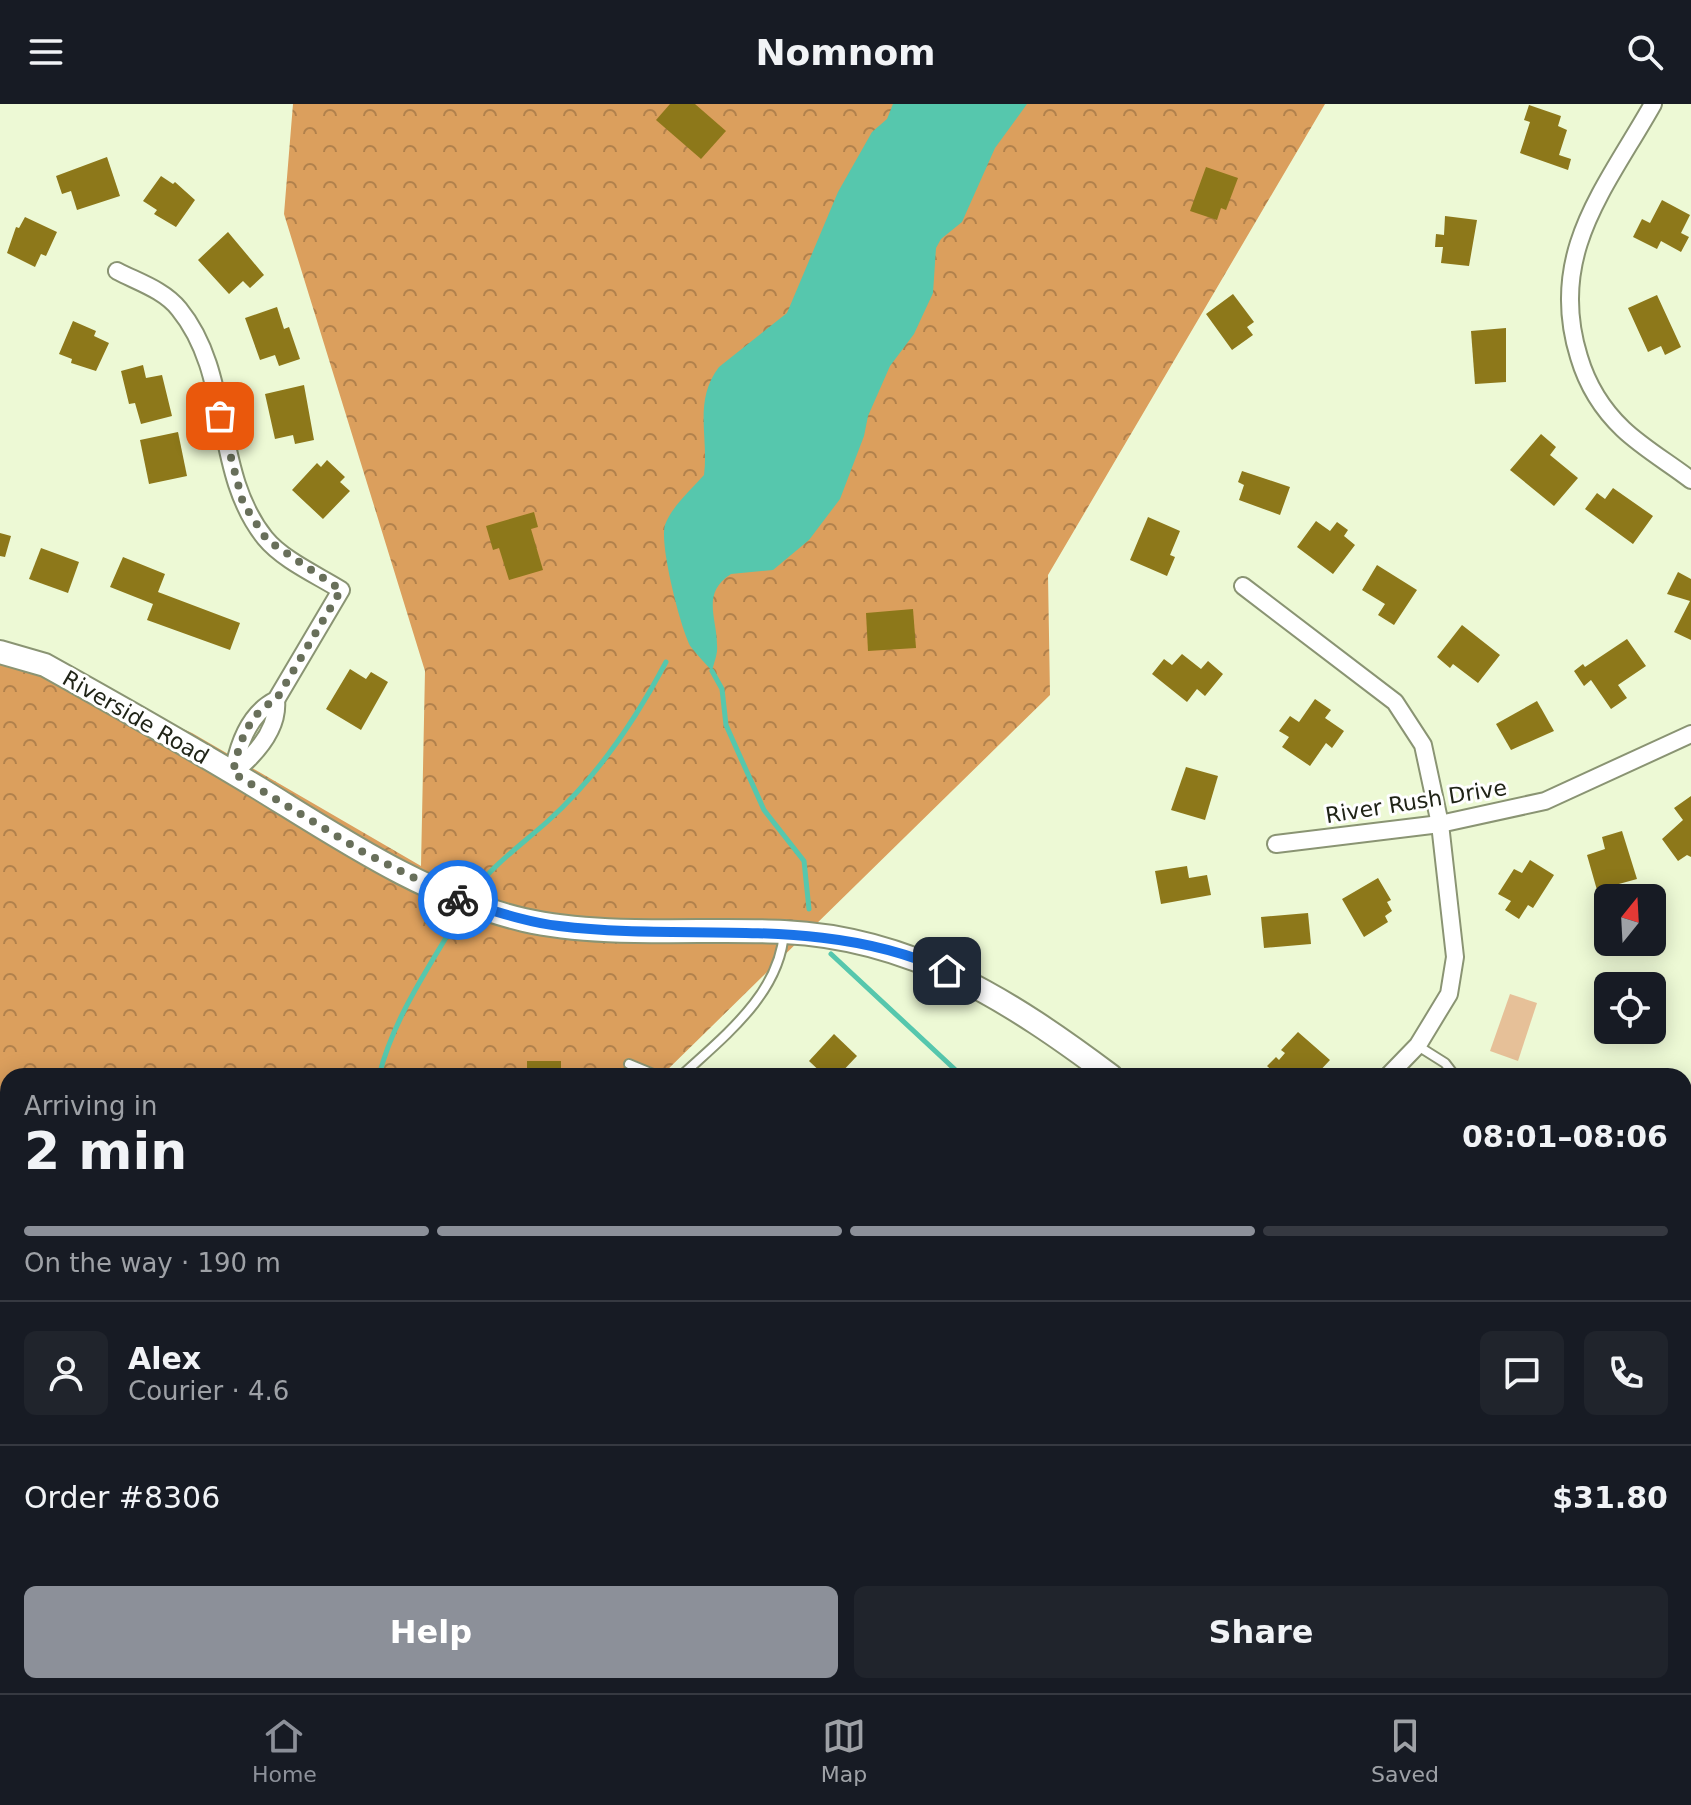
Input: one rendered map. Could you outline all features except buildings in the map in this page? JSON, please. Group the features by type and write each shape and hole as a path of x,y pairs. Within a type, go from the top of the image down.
{"street":[{"path":"1653,104 1592,210 1569,269 1570,329 1587,384 1622,428 1691,480"},
{"path":"117,271 179,308 198,340 211,371 243,503 267,540 341,590 276,700 277,715 262,743 254,756 233,773"},
{"path":"1243,586 1395,702 1423,745 1440,824 1455,957 1449,994 1418,1045 1396,1068"},
{"name":"Riverside Road","path":"0,652 45,665 363,852 454,899 524,920 561,926 784,931 860,943 925,961 991,992 1100,1068"},
{"name":"River Rush Drive","path":"1276,844 1440,824 1545,801 1691,734"}],"lane":[{"path":"690,1068 736,1025 759,996 782,952 784,931"},
{"path":"1418,1045 1449,1068"},
{"path":"629,1064 639,1068"}],"green space":[{"path":"293,104 1325,104 1048,575 1050,695 669,1068 0,1068 0,647 192,733 421,866 425,671 284,214"}],"shaded area":[{"path":"1510,994 1537,1003 1518,1061 1490,1051"}],"water":[{"path":"893,104 1027,104 995,148 962,222 941,239 936,248 933,293 914,334 890,366 868,416 864,436 840,499 809,540 773,570 731,574 716,589 713,606 717,648 712,671 687,638 672,587 664,535 672,511 704,475 706,393 719,367 787,313 838,192 872,132 887,119"}],"waterway":[{"path":"472,893 499,864 566,804 599,766 642,705 666,662"},
{"path":"712,671 722,689 726,725 764,810 804,861 809,909"},
{"path":"381,1068 403,1014 459,916"},
{"path":"831,954 953,1068"}],"way so far":[{"path":"220,416 243,503 267,540 341,590 276,700 262,706 239,744 233,773 363,852 458,900"}],"route":[{"path":"458,900 524,920 561,926 784,931 860,943 925,961 947,971"}]}
